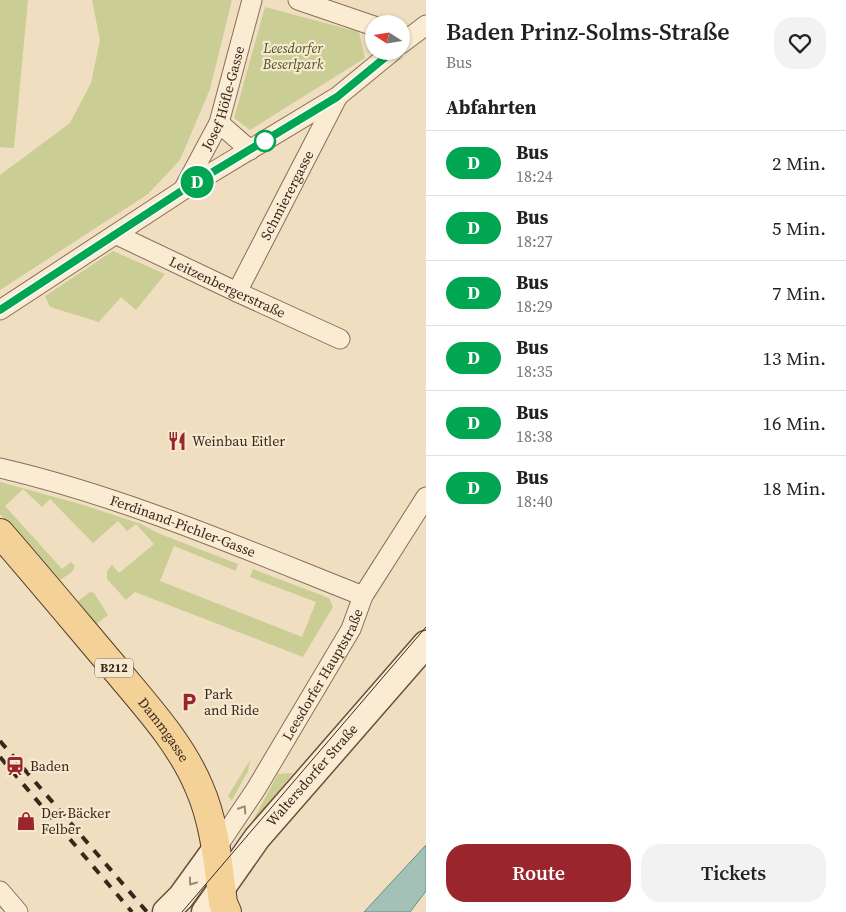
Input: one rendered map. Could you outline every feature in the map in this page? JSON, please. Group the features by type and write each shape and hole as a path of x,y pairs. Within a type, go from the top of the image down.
{"main road":[{"name":"Dammgasse","path":"0,533 110,662 173,740 188,763 200,788 212,825 224,900"}],"street":[{"name":"Josef Höfle-Gasse","path":"183,190 219,123 252,0"},
{"path":"298,0 365,23"},
{"path":"410,36 426,25"},
{"path":"0,310 183,190 337,97 382,60"},
{"name":"Schmierergasse","path":"237,292 337,97"},
{"path":"219,123 250,150"},
{"name":"Leitzenbergerstraße","path":"117,235 340,339"},
{"name":"Ferdinand-Pichler-Gasse","path":"0,468 143,510 363,596"},
{"name":"Leesdorfer Hauptstraße","path":"215,850 256,789 352,629 363,596 426,497"},
{"name":"Waltersdorfer Straße","path":"205,912 224,900 257,838 426,644"},
{"path":"166,912 181,897 215,850"},
{"path":"0,891 18,912"}],"green space":[{"path":"0,0 28,0 14,148 0,147"},
{"path":"92,0 232,0 210,89 180,160 148,194 0,290 0,175 70,123 91,83 100,40"},
{"name":"Leesdorfer Beserlpark","path":"265,7 359,32 365,58 250,130 234,118"},
{"path":"113,251 165,274 136,310 121,297 99,322 50,307 45,296"},
{"path":"0,482 80,504 141,524 160,534 238,564 236,571 174,546 160,581 302,637 316,602 250,577 253,569 329,598 333,607 303,657 135,592 126,600 107,579 107,571 112,565 119,573 154,544 136,524 127,531 118,521 93,543 50,499 42,507 23,489 5,506 62,569 71,562 75,566 72,572 60,580 0,514"},
{"path":"90,592 94,593 108,615 94,626 77,602"},
{"path":"250,760 248,771 232,800 228,796"},
{"path":"293,773 251,824 278,774"}],"water":[{"path":"426,845 426,891 410,912 364,912"}],"tram line":[{"path":"182,912 426,627"}],"railway":[{"path":"0,741 147,912"},
{"path":"0,757 132,912"}],"bus line":[{"name":"D","path":"0,310 183,190 337,97 382,60"}],"place":[{"name":"Weinbau Eitler","path":"177,441"},
{"name":"Park and Ride","path":"189,702"},
{"name":"Baden","path":"15,766"},
{"name":"Der Bäcker Felber","path":"26,821"}]}
